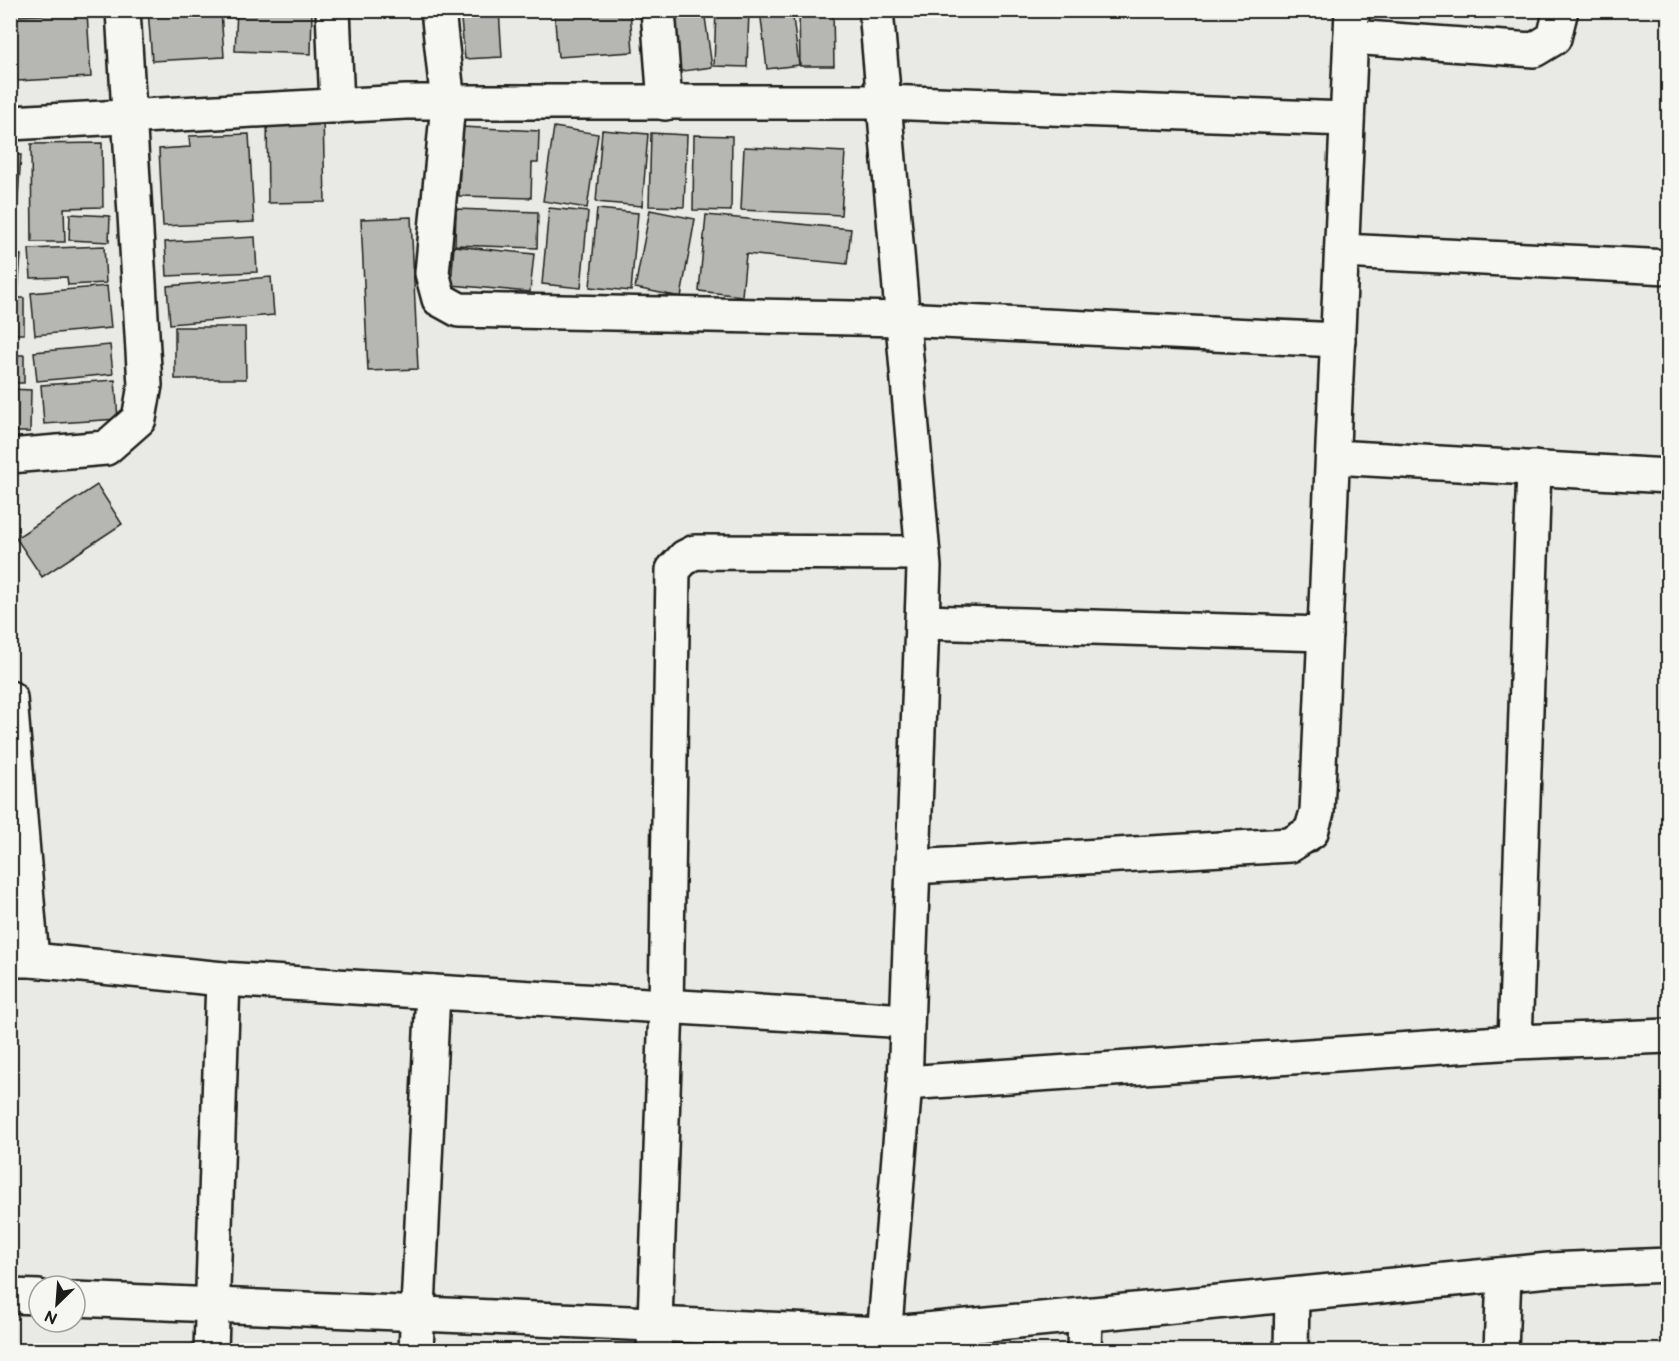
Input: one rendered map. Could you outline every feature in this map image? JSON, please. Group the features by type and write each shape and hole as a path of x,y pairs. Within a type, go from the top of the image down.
{"street":[{"path":"10,456 106,448 139,419 145,385 123,10"},
{"path":"333,10 337,106"},
{"path":"438,10 448,104 432,273 438,299 459,310 902,319 1338,340"},
{"path":"658,10 665,103"},
{"path":"876,10 923,553 905,1083 884,1342"},
{"path":"913,867 1290,845 1311,832 1317,812 1351,24 1534,50 1554,38 1561,10"},
{"path":"10,123 406,102 448,104 884,102 1347,118"},
{"path":"1342,250 1668,267"},
{"path":"1333,457 1668,476"},
{"path":"1515,1042 1534,468"},
{"path":"655,1337 666,1007 673,570 685,556 695,552 923,553"},
{"path":"922,622 1325,634"},
{"path":"10,698 21,960 223,979 907,1022"},
{"path":"211,1350 223,979"},
{"path":"416,1350 433,993"},
{"path":"905,1083 1515,1042 1668,1036"},
{"path":"87,1300 417,1314 655,1337 884,1342 1085,1316 1504,1275 1668,1265"},
{"path":"1501,1350 1504,1275"},
{"path":"10,1296 27,1297"},
{"path":"1291,1350 1292,1296"},
{"path":"1084,1350 1085,1316"}],"building":[{"path":"148,10 221,10 224,57 152,61"},
{"path":"237,10 312,10 311,54 235,51"},
{"path":"460,10 499,10 502,57 465,59"},
{"path":"554,10 630,10 633,52 558,57"},
{"path":"668,10 704,10 712,67 676,72"},
{"path":"716,10 749,10 747,67 714,66"},
{"path":"760,10 792,10 799,65 767,69"},
{"path":"799,10 833,10 834,66 800,66"},
{"path":"87,13 91,77 17,81 14,16"},
{"path":"323,117 325,202 268,203 267,118"},
{"path":"461,127 539,131 538,163 532,163 531,198 459,196"},
{"path":"554,127 598,134 587,208 543,201"},
{"path":"602,130 648,134 642,206 596,202"},
{"path":"651,133 687,135 684,207 649,206"},
{"path":"249,134 254,222 163,226 159,149 190,147 189,136"},
{"path":"694,135 732,136 731,211 693,210"},
{"path":"102,143 103,207 64,208 65,242 32,242 31,144"},
{"path":"744,147 845,152 841,215 741,210"},
{"path":"10,154 21,155 16,224 10,224"},
{"path":"549,208 588,212 581,288 542,284"},
{"path":"456,209 538,212 537,248 455,245"},
{"path":"597,209 638,213 631,291 590,287"},
{"path":"650,210 695,219 681,297 635,288"},
{"path":"70,214 110,216 109,242 69,240"},
{"path":"706,215 851,229 847,264 746,254 742,296 699,291"},
{"path":"411,217 418,369 368,371 361,219"},
{"path":"255,237 257,272 167,276 165,242"},
{"path":"104,246 106,283 68,285 67,277 31,278 29,249"},
{"path":"454,246 534,254 530,292 451,285"},
{"path":"10,254 21,255 18,292 10,291"},
{"path":"271,277 274,315 170,324 167,286"},
{"path":"107,286 111,328 35,335 31,293"},
{"path":"10,298 24,298 24,334 10,334"},
{"path":"175,327 245,327 246,379 175,379"},
{"path":"110,345 113,374 37,381 34,352"},
{"path":"10,355 24,355 24,383 10,383"},
{"path":"115,380 118,419 44,424 41,385"},
{"path":"10,389 31,390 30,432 10,432"},
{"path":"97,485 122,524 42,577 16,538"}]}
